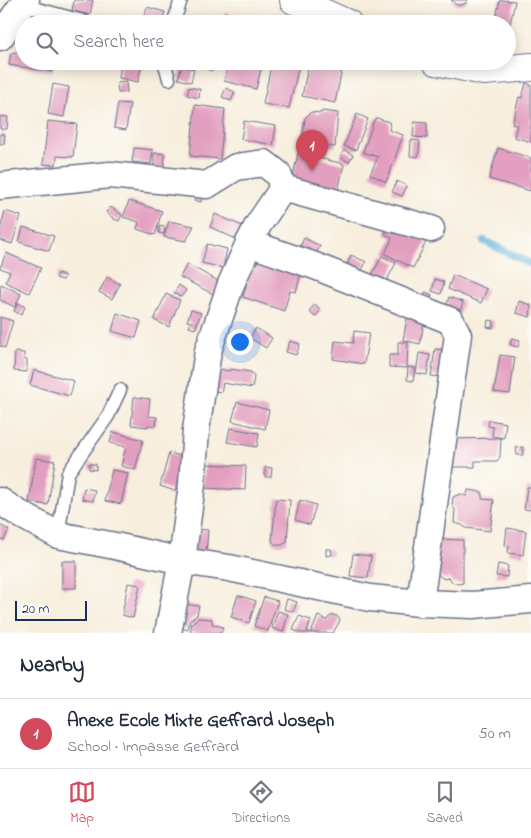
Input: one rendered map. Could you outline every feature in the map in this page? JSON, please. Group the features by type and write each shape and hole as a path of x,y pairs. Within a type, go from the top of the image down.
{"street":[{"path":"294,0 328,15"},
{"path":"16,15 24,3"},
{"path":"0,37 15,16"},
{"path":"516,68 531,67"},
{"path":"479,70 496,70"},
{"path":"0,186 110,175 207,184 236,166 264,163 278,174 284,188"},
{"path":"284,188 432,230"},
{"path":"168,633 182,561 192,484 196,430 208,351 231,284 249,243 258,225 284,188"},
{"path":"249,243 315,266 451,321 458,335 420,603"},
{"path":"0,501 58,535 370,598 420,603 473,605 531,600"}],"lane":[{"path":"176,15 181,0"},
{"path":"24,3 63,15"},
{"path":"166,70 169,79"},
{"path":"58,535 68,473 108,416 120,390"}],"building":[{"path":"74,0 93,0 90,15 72,11"},
{"path":"451,0 468,0 462,5 457,5"},
{"path":"500,0 515,1 512,15 496,15"},
{"path":"147,7 165,12 164,15 145,15"},
{"path":"15,52 15,66 9,65 11,53"},
{"path":"120,70 141,70 138,82 119,78"},
{"path":"181,70 194,70 191,82 178,79"},
{"path":"227,70 261,70 256,89 224,81"},
{"path":"270,70 298,70 289,108 263,104"},
{"path":"307,70 342,70 335,103 302,96"},
{"path":"126,82 127,92 118,93 117,83"},
{"path":"526,83 531,85 531,142 514,137 517,125 512,124 519,97 522,98"},
{"path":"53,84 69,87 64,117 48,114"},
{"path":"189,87 200,89 199,98 187,95"},
{"path":"226,88 235,92 231,101 222,97"},
{"path":"118,103 130,104 126,130 114,128"},
{"path":"195,105 225,109 220,159 190,156"},
{"path":"322,111 338,113 335,147 302,142 305,118 311,112 321,113"},
{"path":"357,114 368,119 356,150 344,146"},
{"path":"0,116 8,117 7,129 0,129"},
{"path":"377,118 389,122 389,130 403,135 386,182 370,174 378,157 363,152 374,120"},
{"path":"48,121 77,124 73,157 57,156 56,165 43,164"},
{"path":"244,121 276,126 273,145 241,139"},
{"path":"414,122 427,123 427,138 413,137"},
{"path":"0,134 5,134 4,144 0,144"},
{"path":"411,140 420,141 418,157 410,156"},
{"path":"134,148 153,150 151,164 132,162"},
{"path":"498,148 531,158 531,191 489,179"},
{"path":"344,150 353,155 349,162 340,157"},
{"path":"154,153 165,154 164,168 154,168"},
{"path":"298,153 344,164 338,191 292,181"},
{"path":"397,181 407,186 402,196 392,192"},
{"path":"195,193 203,195 201,202 194,200"},
{"path":"129,201 162,211 155,235 137,229 139,222 123,217"},
{"path":"111,207 122,215 119,221 106,212"},
{"path":"5,211 21,216 12,244 0,240 0,229"},
{"path":"215,214 242,226 236,239 210,227"},
{"path":"169,221 194,226 186,241 164,237"},
{"path":"159,226 165,227 164,234 159,233"},
{"path":"23,227 54,236 49,251 19,242"},
{"path":"389,227 426,242 413,268 385,254 392,238 385,234"},
{"path":"304,238 320,246 314,258 298,251"},
{"path":"207,244 227,249 223,268 202,263"},
{"path":"6,253 41,268 29,293 5,282 10,272 0,268"},
{"path":"259,253 303,265 296,292 290,291 284,311 243,297 247,282 241,277 250,264 257,264"},
{"path":"351,255 366,262 361,272 347,266"},
{"path":"382,256 396,263 386,282 372,275"},
{"path":"187,264 220,282 213,294 180,277"},
{"path":"58,273 65,276 63,280 56,278"},
{"path":"453,275 487,289 481,303 448,289"},
{"path":"107,277 120,284 112,299 99,292"},
{"path":"435,279 444,282 441,294 432,291"},
{"path":"1,284 21,294 15,307 0,300"},
{"path":"179,285 186,290 181,297 174,293"},
{"path":"425,292 432,295 430,301 423,298"},
{"path":"166,294 180,300 169,327 154,320"},
{"path":"449,297 463,302 459,316 445,311"},
{"path":"519,301 531,305 530,317 516,313"},
{"path":"18,303 25,307 21,315 14,311"},
{"path":"315,304 321,310 315,317 309,311"},
{"path":"191,310 201,313 195,329 189,327 191,322 187,321"},
{"path":"117,313 141,321 136,338 112,331"},
{"path":"408,313 425,317 420,344 403,340"},
{"path":"0,317 13,321 5,348 0,346"},
{"path":"488,320 494,321 493,328 487,327"},
{"path":"256,328 272,338 266,348 250,338"},
{"path":"354,331 369,333 364,364 333,359 335,341 353,343"},
{"path":"512,338 520,340 518,347 510,345"},
{"path":"290,341 300,344 296,355 286,352"},
{"path":"398,342 408,342 407,368 389,367 389,355 398,355"},
{"path":"435,349 446,350 442,377 431,376"},
{"path":"15,352 24,353 24,359 27,360 27,372 14,371"},
{"path":"419,353 430,355 427,375 416,373"},
{"path":"500,355 515,357 510,394 494,392"},
{"path":"408,367 415,368 413,381 407,380"},
{"path":"212,368 251,372 254,377 252,388 223,383 221,392 208,390"},
{"path":"34,370 74,381 70,396 30,385"},
{"path":"134,397 150,399 148,416 157,417 156,426 131,425"},
{"path":"237,402 269,410 265,429 232,421"},
{"path":"489,420 506,423 504,438 492,436 493,427 488,426"},
{"path":"230,428 259,433 257,447 227,442"},
{"path":"113,432 143,440 135,470 121,466 126,447 110,443"},
{"path":"501,438 500,457 497,461 475,461 475,467 448,467 448,439"},
{"path":"523,447 523,455 517,455 516,448"},
{"path":"169,453 185,457 175,491 160,486"},
{"path":"36,458 55,461 48,505 29,502"},
{"path":"89,464 96,464 96,470 89,469"},
{"path":"205,464 246,466 245,490 203,488"},
{"path":"265,467 272,468 271,477 265,477"},
{"path":"112,470 128,473 121,504 105,501"},
{"path":"527,487 531,487 531,510 524,509"},
{"path":"84,488 95,490 93,501 82,499"},
{"path":"468,490 482,492 482,499 494,500 490,531 466,528 454,523 455,509 452,506 453,497 460,494 467,496"},
{"path":"276,499 290,500 287,542 282,545 276,545 272,541"},
{"path":"300,500 316,505 310,525 295,520"},
{"path":"0,525 9,530 4,540 0,539"},
{"path":"507,528 526,531 523,555 508,553 509,546 505,545"},
{"path":"195,529 208,530 206,553 193,552"},
{"path":"437,539 463,540 463,583 452,582 449,577 446,579 442,578 438,574"},
{"path":"326,549 331,549 332,555 326,556"},
{"path":"353,554 371,556 368,578 350,576"},
{"path":"62,561 76,561 76,588 62,588"},
{"path":"498,564 508,566 507,577 496,576"},
{"path":"128,583 140,585 133,618 122,615"},
{"path":"238,595 256,601 249,623 231,617"},
{"path":"264,597 278,601 268,631 254,626"},
{"path":"287,599 297,602 293,612 284,609"},
{"path":"184,604 199,606 197,615 190,620 188,630 179,627"},
{"path":"278,611 288,614 283,632 272,628"},
{"path":"333,615 337,616 340,620 333,633 311,633 318,616 327,620"},
{"path":"299,616 311,620 307,631 311,633 301,633 293,630"},
{"path":"198,618 212,619 212,624 223,627 221,633 190,633 192,623"}],"waterway":[{"path":"484,241 531,264"}],"place":[{"name":"Anexe Ecole Mixte Geffrard Joseph","path":"312,171"}]}
